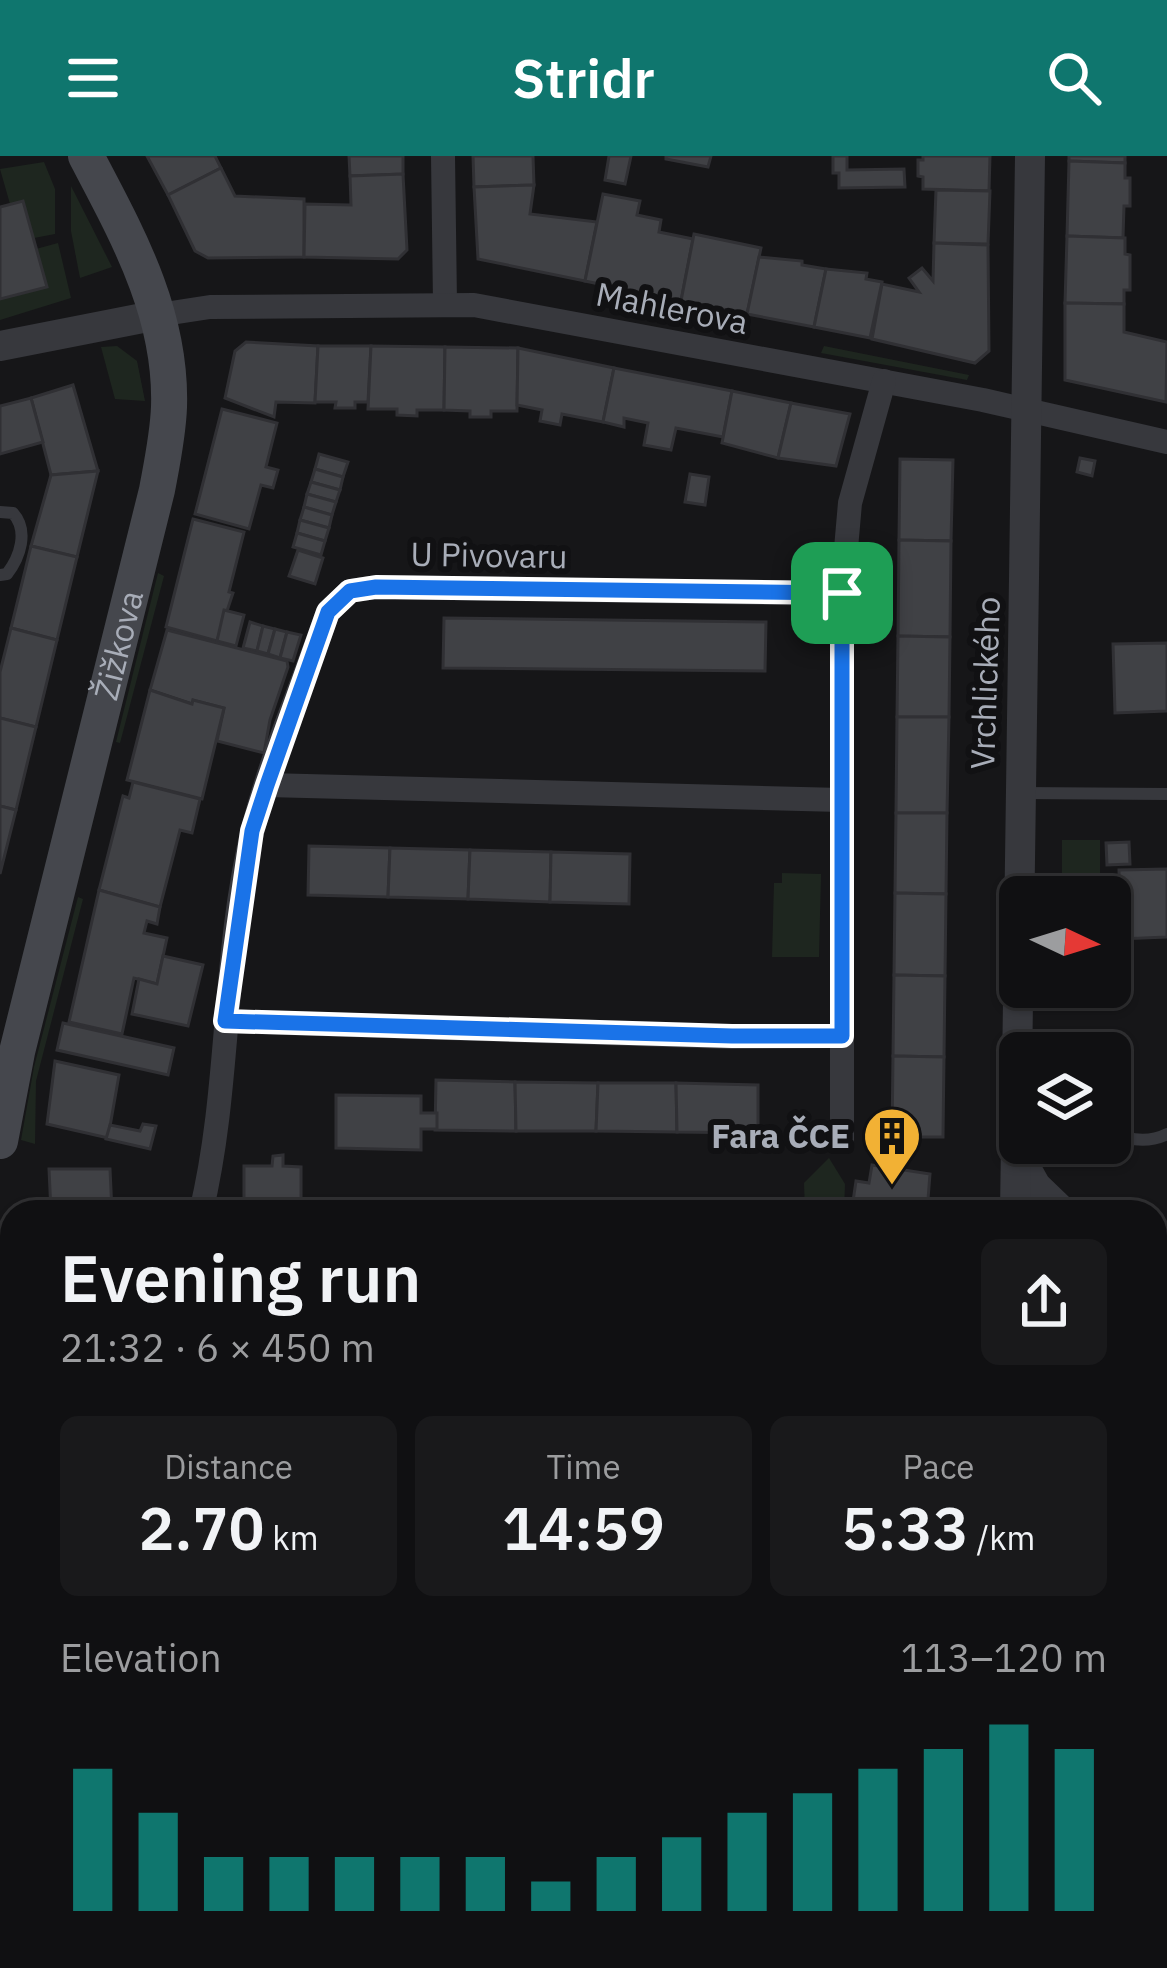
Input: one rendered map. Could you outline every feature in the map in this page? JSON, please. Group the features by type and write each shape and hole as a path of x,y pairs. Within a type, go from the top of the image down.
{"main road":[{"name":"Žižkova","path":"0,1142 16,1052 157,490 169,409 167,357 141,262 86,156"}],"street":[{"path":"443,156 445,303"},
{"name":"Vrchlického","path":"1018,1032 1030,156"},
{"name":"Mahlerova","path":"158,315 210,307 475,305 884,381 1167,442"},
{"path":"0,346 158,315"},
{"path":"842,1139 842,593 850,503 884,381"},
{"name":"U Pivovaru","path":"204,1200 252,831 328,612 350,591 376,587 842,593"},
{"path":"267,785 841,800"},
{"path":"225,1021 842,1036"},
{"name":"Vrchlického","path":"1015,1164 1016,1200"},
{"path":"1021,1164 1051,1200"}],"lane":[{"path":"0,512 13,513 21,522 21,535 16,562 7,574 0,575"},
{"path":"1018,793 1167,794"},
{"path":"1131,1139 1167,1134"}],"shaded area":[{"path":"44,162 55,189 55,234 34,238 24,201 10,204 0,169"},
{"path":"71,186 112,267 80,278 71,231"},
{"path":"58,243 71,298 0,320 0,299 47,287 36,249"},
{"path":"117,346 137,361 145,401 115,399 101,347"},
{"path":"824,346 969,375 967,380 821,353"},
{"path":"158,573 164,576 120,743 116,742"},
{"path":"1062,840 1100,840 1100,876 1062,876"},
{"path":"782,873 821,874 819,957 772,957 774,883 782,883"},
{"path":"78,897 83,899 36,1081 35,1144 21,1140 34,1067"},
{"path":"829,1158 845,1184 844,1200 805,1200 804,1183"}],"building":[{"path":"147,156 215,156 221,168 168,195"},
{"path":"349,156 403,156 403,174 350,176"},
{"path":"473,156 533,156 534,185 474,187"},
{"path":"609,156 631,156 625,184 605,180"},
{"path":"666,156 711,156 708,167"},
{"path":"833,156 847,156 847,170 904,169 905,187 839,188"},
{"path":"923,156 990,156 989,191 923,189 918,160"},
{"path":"1069,156 1125,156 1125,163 1069,161"},
{"path":"1069,161 1125,163 1130,206 1124,206 1123,238 1067,236"},
{"path":"221,168 235,196 304,199 304,257 208,258 195,251 168,195"},
{"path":"403,174 407,250 398,259 304,257 305,204 351,205 350,176"},
{"path":"534,185 530,214 597,222 585,281 478,259 474,187"},
{"path":"936,190 990,191 988,244 934,243"},
{"path":"603,194 640,201 637,215 661,220 659,232 693,239 681,301 585,281"},
{"path":"23,201 47,287 0,299 0,207"},
{"path":"694,234 761,248 747,314 681,301"},
{"path":"1067,236 1125,238 1130,290 1124,290 1124,304 1065,303"},
{"path":"934,243 988,245 989,351 975,363 872,339 882,284 919,292 909,278 922,268 933,281"},
{"path":"759,257 802,261 802,265 826,269 814,327 747,314"},
{"path":"826,269 867,273 866,279 882,282 870,338 814,327"},
{"path":"1065,303 1124,304 1124,332 1167,342 1166,402 1065,380"},
{"path":"246,342 318,346 315,403 276,402 274,417 225,398 235,351"},
{"path":"318,346 371,346 368,402 335,408 336,402 315,402"},
{"path":"371,346 445,347 444,410 417,410 417,416 397,415 397,409 368,409"},
{"path":"445,347 518,348 517,411 470,417 470,411 444,410"},
{"path":"518,348 614,368 603,422 562,414 560,425 540,421 542,410 517,405"},
{"path":"614,368 732,391 723,437 676,428 671,450 644,445 648,423 624,418 624,427 603,422"},
{"path":"73,385 98,471 51,475 31,398"},
{"path":"732,391 791,403 778,458 722,443"},
{"path":"31,398 43,442 0,454 0,406"},
{"path":"791,403 850,414 836,466 778,458"},
{"path":"222,409 277,423 266,467 278,470 273,488 261,485 249,529 195,514"},
{"path":"319,454 348,462 343,477 315,469"},
{"path":"1080,458 1095,461 1092,476 1077,472"},
{"path":"900,459 953,460 951,541 899,540"},
{"path":"315,469 343,477 340,490 311,482"},
{"path":"98,471 77,557 31,546 51,475"},
{"path":"690,474 709,477 705,505 685,502"},
{"path":"311,482 340,490 336,502 307,494"},
{"path":"307,494 336,502 332,515 304,507"},
{"path":"304,507 332,515 329,528 300,520"},
{"path":"193,519 244,532 229,592 233,593 217,641 166,627"},
{"path":"300,520 329,528 325,541 297,533"},
{"path":"297,533 325,541 321,555 293,547"},
{"path":"899,540 951,541 950,637 898,636"},
{"path":"31,546 77,557 57,640 11,628"},
{"path":"298,550 323,558 315,584 289,576"},
{"path":"224,610 244,615 236,646 217,641"},
{"path":"444,618 766,622 765,671 443,668"},
{"path":"250,622 263,626 257,651 243,648"},
{"path":"263,626 275,629 268,654 257,651"},
{"path":"11,628 57,640 36,727 0,718 0,672"},
{"path":"275,629 287,632 280,658 268,654"},
{"path":"167,630 287,661 264,753 217,741 224,708 193,700 192,704 150,690"},
{"path":"287,632 301,635 293,661 280,658"},
{"path":"898,636 950,637 949,717 897,717"},
{"path":"1167,643 1167,711 1115,713 1113,644"},
{"path":"150,690 192,704 193,700 224,708 202,799 127,780"},
{"path":"897,717 949,717 947,813 896,813"},
{"path":"0,718 36,727 16,810 0,806"},
{"path":"133,782 200,799 192,833 180,830 160,907 99,890 123,796 129,798"},
{"path":"0,806 16,810 0,874"},
{"path":"896,813 947,813 946,894 895,893"},
{"path":"1129,842 1130,864 1107,865 1106,843"},
{"path":"309,846 390,848 388,897 308,895"},
{"path":"390,848 470,850 468,899 388,897"},
{"path":"470,850 551,852 550,902 468,899"},
{"path":"551,852 630,854 629,904 550,902"},
{"path":"1167,869 1167,937 1131,939 1131,876 1119,876 1119,870"},
{"path":"99,890 160,907 157,924 147,921 144,933 167,938 157,984 134,978 122,1034 69,1022"},
{"path":"895,893 946,894 945,976 894,975"},
{"path":"163,956 203,965 188,1026 132,1014 139,979 157,984"},
{"path":"894,975 945,976 944,1057 893,1056"},
{"path":"63,1023 174,1048 168,1075 57,1050"},
{"path":"893,1056 944,1057 943,1137 892,1137"},
{"path":"55,1061 119,1075 108,1138 47,1124"},
{"path":"436,1080 515,1082 516,1131 435,1130"},
{"path":"515,1082 598,1083 596,1131 516,1131"},
{"path":"598,1083 676,1083 677,1132 596,1131"},
{"path":"676,1083 758,1085 758,1133 677,1132"},
{"path":"336,1095 421,1096 421,1113 437,1113 437,1129 421,1129 421,1150 336,1148"},
{"path":"143,1124 156,1126 150,1149 106,1139 110,1125 140,1131"},
{"path":"283,1155 283,1166 301,1167 301,1200 244,1200 244,1166 272,1166 273,1156"},
{"name":"Fara ČCE","path":"872,1165 930,1174 928,1200 853,1200 856,1181 869,1183"},
{"path":"49,1169 110,1169 111,1200 50,1200"}],"place":[{"name":"Fara ČCE","path":"892,1187"}],"route":[{"path":"376,587 842,593 842,1036 225,1021 252,831 328,612 350,591 376,587"}]}
